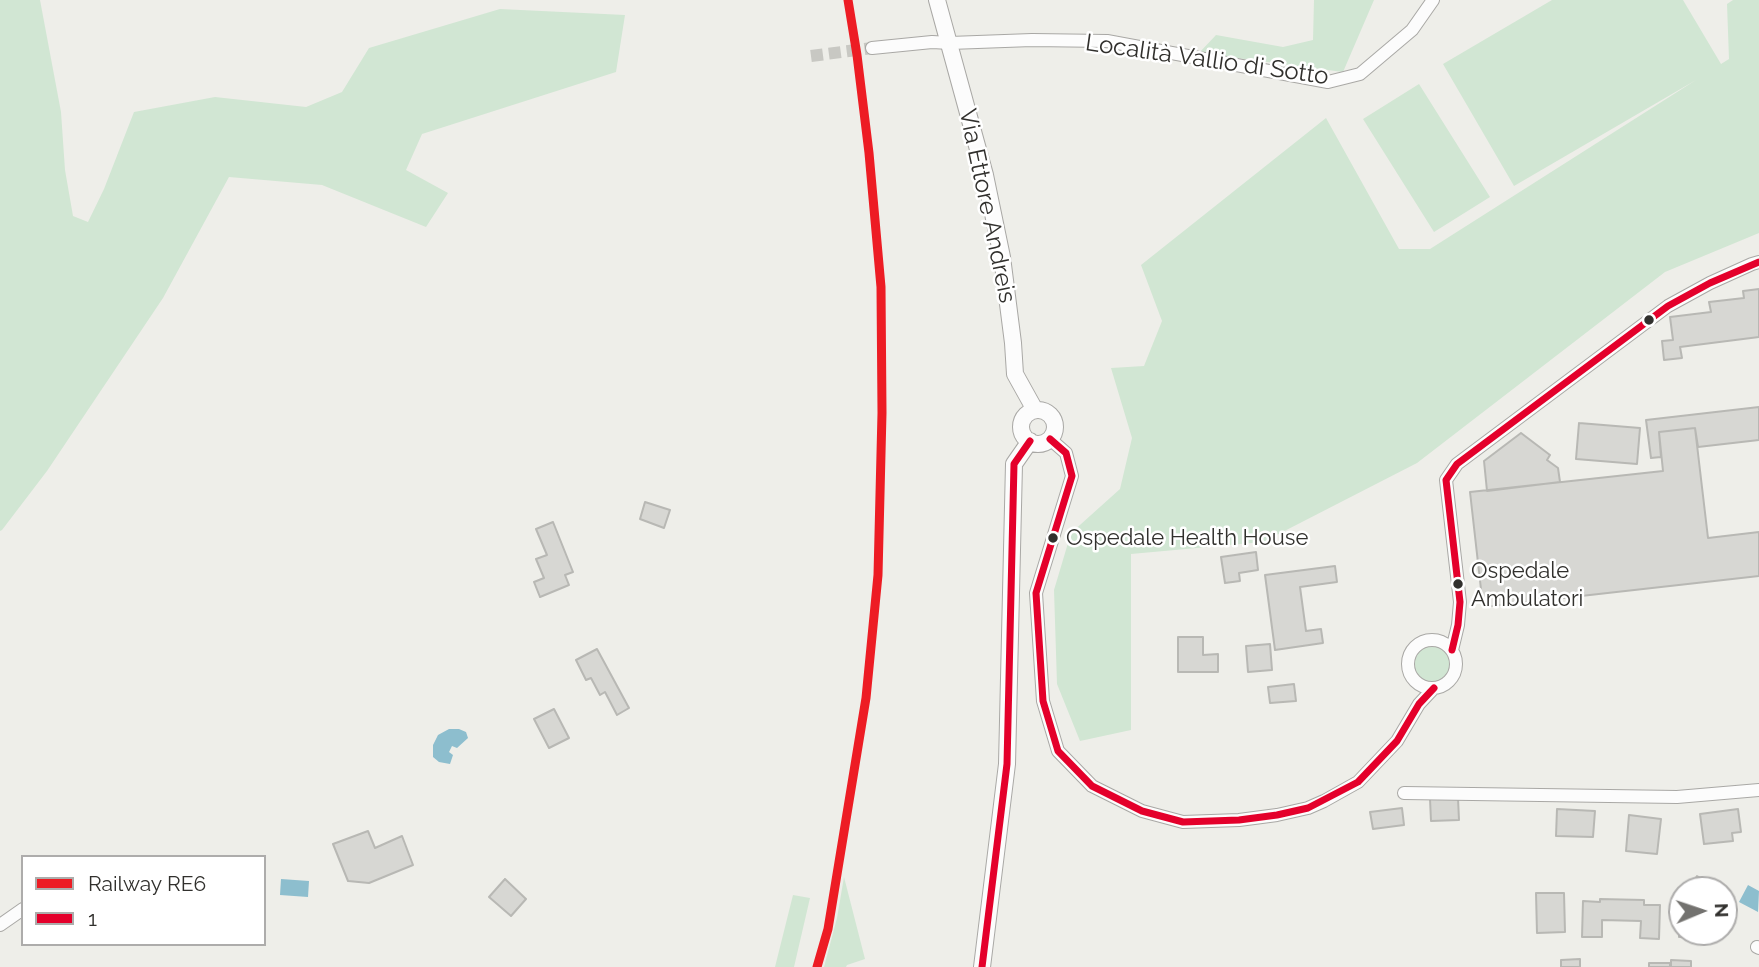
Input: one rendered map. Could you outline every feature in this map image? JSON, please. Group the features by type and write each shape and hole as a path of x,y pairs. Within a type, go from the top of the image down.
{"street":[{"name":"Via Ettore Andreis","path":"937,0 985,175 1002,257 1013,343 1014,374 1035,410"},
{"name":"Località Vallio di Sotto","path":"872,48 932,42 1107,41 1328,82 1360,74 1412,30 1433,0"},
{"path":"1452,650 1460,602 1446,480 1457,464 1668,306 1710,283 1759,262"},
{"path":"1035,410 1047,412 1052,416 1055,428 1050,439 1037,444 1025,437 1021,424 1024,418 1035,410"},
{"path":"1050,439 1066,453 1072,476 1036,593 1043,701 1058,751 1092,786 1142,811 1183,822 1239,820 1308,808 1358,782 1397,741 1419,704 1434,688"},
{"path":"982,967 1007,764 1014,464 1030,441"},
{"path":"1437,639 1452,650 1457,664 1455,672 1446,684 1434,688 1424,687 1414,680 1409,670 1409,655 1417,644 1437,639 1458,625"},
{"path":"1419,684 1419,704"},
{"path":"1404,793 1677,797 1759,790"},
{"path":"0,925 21,910"}],"green space":[{"path":"0,0 40,0 61,112 65,170 73,216 88,222 134,112 215,97 306,107 342,92 369,48 500,9 625,15 616,72 422,134 406,170 448,193 426,227 322,185 229,177 163,298 47,471 0,531"},
{"path":"1314,0 1374,0 1343,72 1199,53 1216,35 1283,47 1313,40"},
{"path":"1552,0 1683,0 1721,64 1729,59 1727,4 1733,0 1759,0 1759,233 1665,272 1417,463 1263,542 1131,554 1131,730 1080,741 1057,684 1054,590 1071,533 1120,489 1132,438 1111,368 1144,366 1162,321 1141,265 1326,118 1399,249 1430,249 1696,80 1514,186 1443,64"},
{"path":"1419,84 1490,197 1434,232 1363,119"},
{"path":"1432,646 1445,651 1450,664 1445,677 1432,682 1419,677 1414,664 1419,651"},
{"path":"844,877 865,959 846,967 824,967 837,918"},
{"path":"793,895 810,898 794,967 775,967"}],"water":[{"path":"449,729 466,732 468,738 457,748 452,746 449,752 453,755 450,764 439,762 433,757 433,745 438,735"},
{"path":"281,879 309,881 308,897 280,895"},
{"path":"1748,885 1759,891 1758,912 1739,902"}],"building":[{"path":"1759,289 1759,337 1680,347 1682,358 1664,360 1662,341 1673,340 1670,317 1711,312 1709,302 1744,298 1743,291"},
{"path":"1759,407 1759,440 1698,447 1695,428 1659,432 1661,457 1651,458 1646,420"},
{"path":"1579,423 1640,428 1637,464 1576,459"},
{"path":"1695,428 1708,538 1759,532 1759,576 1483,607 1470,492 1663,471 1659,432"},
{"path":"1521,433 1550,455 1547,460 1558,468 1560,482 1487,491 1484,461"},
{"path":"645,502 670,510 664,528 640,519"},
{"path":"553,522 573,572 565,575 569,585 540,597 534,582 544,578 536,559 547,555 536,529"},
{"path":"1256,552 1258,570 1239,573 1240,581 1225,583 1221,557"},
{"path":"1335,566 1337,582 1300,587 1306,631 1321,629 1323,643 1275,650 1265,575"},
{"path":"1178,637 1203,637 1203,655 1218,654 1218,672 1178,672"},
{"path":"1270,644 1272,670 1248,672 1246,646"},
{"path":"597,649 629,708 617,715 605,692 600,695 591,678 586,680 576,660"},
{"path":"1294,684 1296,701 1270,703 1268,687"},
{"path":"554,709 569,738 549,748 534,719"},
{"path":"1458,798 1459,820 1431,821 1430,799"},
{"path":"1402,808 1404,825 1373,829 1370,812"},
{"path":"1557,809 1595,811 1593,837 1556,836"},
{"path":"1738,809 1741,832 1732,833 1733,841 1704,844 1700,814"},
{"path":"1629,815 1661,819 1657,854 1626,851"},
{"path":"368,831 375,848 402,836 413,865 369,883 348,881 333,844"},
{"path":"505,879 526,899 511,916 489,897"},
{"path":"1536,893 1564,893 1565,932 1537,933"},
{"path":"1600,899 1644,900 1644,905 1660,905 1659,939 1640,938 1641,921 1602,920 1602,937 1582,937 1583,901 1600,902"},
{"path":"1580,959 1580,967 1561,967 1561,960"},
{"path":"1671,960 1691,961 1691,967 1671,967"},
{"path":"1649,963 1670,963 1670,967 1649,967"}],"tunnel":[{"path":"811,56 872,48"}],"rail line":[{"name":"RE6","path":"817,967 828,929 866,698 878,575 882,413 881,287 869,153 848,0"}],"transit line":[{"name":"1","path":"1452,650 1460,602 1446,480 1457,464 1668,306 1710,283 1759,262"},
{"name":"1","path":"1050,439 1066,453 1072,476 1036,593 1043,701 1058,751 1092,786 1142,811 1183,822 1239,820 1308,808 1358,782 1397,741 1419,704 1434,688"},
{"name":"1","path":"982,967 1007,764 1014,464 1030,441"}],"place":[{"name":"Ospedale Health House","path":"1053,538"},
{"name":"Ospedale Ambulatori","path":"1458,584"}]}
